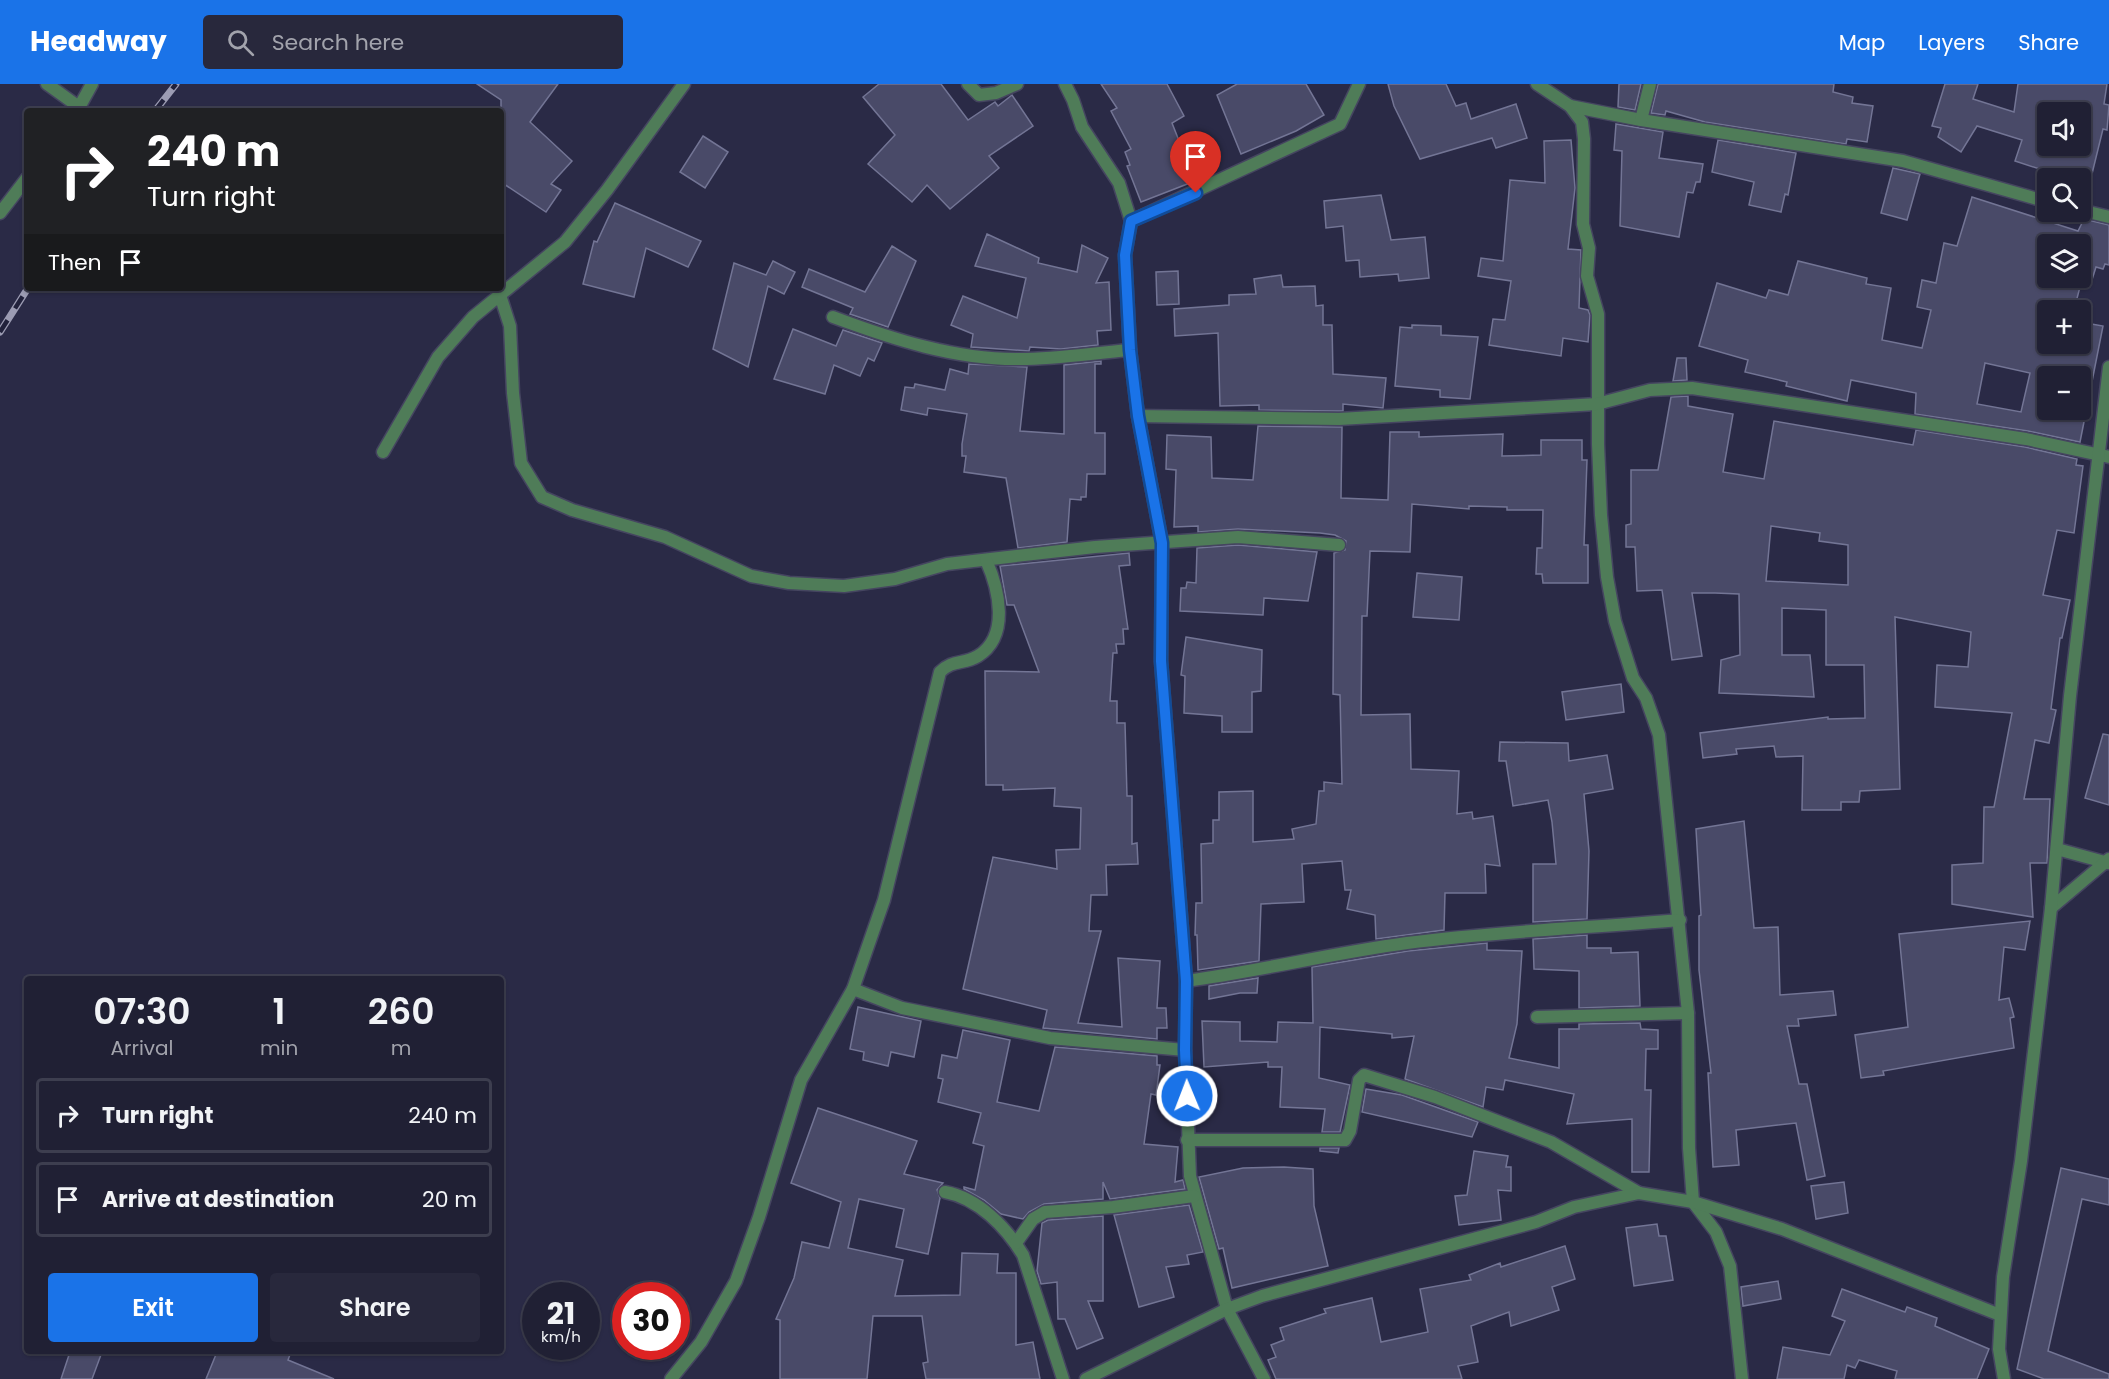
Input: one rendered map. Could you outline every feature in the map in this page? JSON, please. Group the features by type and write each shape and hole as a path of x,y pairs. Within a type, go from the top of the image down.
{"street":[{"path":"46,84 77,108"},
{"path":"79,108 92,84"},
{"path":"383,452 438,357 473,317 565,242 607,190 684,84"},
{"path":"968,84 979,95 986,95 1017,84"},
{"path":"1065,84 1082,127 1119,183 1131,221 1125,255 1130,350 1138,416 1162,543 1161,661 1186,981 1187,1140 1194,1196 1227,1309 1264,1379"},
{"path":"1131,221 1340,124 1359,84"},
{"path":"1536,84 1570,106 1582,122 1584,139 1583,224 1589,248 1587,276 1598,314 1597,404 1600,515 1607,577 1616,621 1633,678 1646,698 1659,735 1688,1013 1689,1148 1693,1202 1716,1232 1730,1266 1742,1379"},
{"path":"1641,120 1650,84"},
{"path":"1570,106 1641,120 1903,161 2037,199"},
{"path":"0,213 24,182"},
{"path":"2091,213 2109,217"},
{"path":"500,295 510,326 513,393 521,463 543,497 572,510 665,537 751,576 789,583 844,586 895,579 947,564 1095,547 1238,537 1339,545"},
{"path":"833,317 871,332 938,350 969,355 1018,359 1130,350"},
{"path":"2004,1379 1999,1349 2000,1315 2051,908 2070,696 2104,456 2109,367"},
{"path":"1138,416 1339,419 1597,404 1650,390 1692,388 2026,439 2104,456"},
{"path":"671,1379 701,1342 736,1281 759,1217 801,1080 853,988 884,900 940,672 949,663 976,657 994,640 999,622 997,589 987,560"},
{"path":"2057,849 2107,862"},
{"path":"2051,908 2107,862"},
{"path":"1186,981 1236,974 1353,951 1463,936 1680,920"},
{"path":"853,988 902,1008 1050,1038 1185,1050"},
{"path":"1537,1017 1688,1013"},
{"path":"1187,1140 1345,1140 1350,1131 1359,1080 1364,1075 1435,1097 1551,1142 1639,1193 1693,1202 1782,1228 1847,1257 2000,1315"},
{"path":"945,1192 962,1195 982,1208 1016,1243 1023,1255 1063,1379"},
{"path":"1086,1379 1227,1309 1262,1296 1329,1276 1536,1222 1574,1207 1639,1193"},
{"path":"1016,1243 1034,1219 1045,1212 1113,1207 1194,1196"}],"building":[{"path":"477,84 558,84 530,122 572,161 551,184 561,190 546,212 504,184 504,108 501,108 501,100"},
{"path":"879,84 941,84 968,120 995,102 998,106 1012,95 1033,126 989,156 999,168 950,209 927,185 912,202 868,164 895,135 863,97"},
{"path":"1101,84 1167,84 1184,116 1172,123 1195,181 1141,202 1127,166 1130,165 1125,152 1131,149 1111,111 1117,108"},
{"path":"1237,84 1306,84 1324,115 1296,131 1241,154 1217,95"},
{"path":"1388,84 1446,84 1456,106 1466,103 1471,119 1516,104 1527,138 1496,148 1492,138 1420,159 1394,106"},
{"path":"1619,84 1641,84 1635,110 1618,107"},
{"path":"1658,84 1834,84 1833,92 1853,97 1852,103 1873,106 1867,142 1847,139 1846,144 1705,122 1666,111 1665,115 1651,113"},
{"path":"1945,84 1978,84 1973,99 2014,112 2018,84 2107,84 2104,104 2109,105 2107,130 2103,129 2091,178 2091,168 2037,168 2015,161 2022,140 1977,126 1961,152 1938,137 1941,128 1932,126"},
{"path":"1616,124 1663,132 1659,158 1703,164 1700,182 1696,182 1693,193 1687,192 1679,237 1620,226 1622,151 1614,150"},
{"path":"703,136 728,152 705,188 680,172"},
{"path":"1571,140 1575,188 1568,249 1581,250 1579,308 1588,310 1590,315 1588,342 1563,338 1561,356 1489,345 1493,319 1505,320 1511,281 1478,276 1481,258 1503,261 1510,180 1545,183 1544,141"},
{"path":"1718,140 1796,153 1788,195 1785,194 1781,212 1749,205 1754,182 1712,172"},
{"path":"1893,168 1920,174 1907,220 1881,213"},
{"path":"1381,195 1391,240 1425,237 1429,278 1399,281 1398,274 1360,277 1359,260 1346,261 1343,226 1326,228 1324,201"},
{"path":"1972,197 2037,218 2037,222 2050,222 2078,231 2082,222 2091,221 2109,225 2109,265 2105,264 2103,269 2096,267 2091,283 2091,234 2037,234 2037,288 2080,288 2077,300 2037,300 2037,354 2091,354 2091,324 2103,326 2091,387 2091,366 2037,366 2037,420 2084,420 2080,442 2028,431 1915,414 1916,393 1851,380 1847,401 1786,386 1787,382 1745,372 1748,360 1699,346 1717,283 1766,298 1769,290 1788,295 1798,261 1867,278 1866,284 1891,288 1882,340 1922,348 1931,310 1917,307 1922,280 1936,283 1944,243 1957,246","holes":["1985,363 2030,373 2021,412 1977,404"]},
{"path":"615,203 701,241 688,267 646,248 634,297 583,284 594,241 597,242"},
{"path":"987,234 1039,258 1038,263 1077,272 1082,245 1108,258 1096,283 1109,282 1111,330 1097,331 1098,345 1061,349 1030,347 1029,351 971,347 973,334 951,325 963,296 1017,318 1026,278 975,266"},
{"path":"892,246 916,261 888,327 850,314 853,308 802,287 809,269 865,292"},
{"path":"773,261 795,272 784,294 768,286 748,367 713,349 734,263 766,275"},
{"path":"1178,271 1179,304 1157,305 1156,272"},
{"path":"1281,275 1283,287 1315,286 1316,306 1323,305 1323,325 1332,325 1333,374 1386,378 1383,408 1343,404 1343,411 1339,411 1259,410 1259,405 1220,406 1218,333 1175,336 1174,309 1229,305 1229,295 1256,294 1254,279"},
{"path":"1412,325 1441,326 1441,335 1478,337 1470,399 1440,397 1440,390 1395,386 1400,327 1412,328"},
{"path":"793,329 836,346 843,330 882,343 874,361 868,358 860,376 834,365 825,394 774,379"},
{"path":"1677,358 1686,358 1687,380 1673,381"},
{"path":"1101,361 1101,364 1095,364 1095,433 1105,433 1105,474 1087,474 1086,497 1081,497 1081,500 1070,499 1067,542 1018,548 1006,478 964,472 966,456 962,456 962,444 967,414 928,408 927,415 901,410 905,387 914,388 915,384 945,390 950,369 968,374 969,364 1027,367 1020,431 1064,434 1064,365"},
{"path":"1688,396 1688,406 1733,414 1723,472 1764,479 1774,421 1913,445 1916,430 2025,447 2077,459 2076,465 2083,466 2074,533 2057,530 2043,595 2070,600 2062,638 2060,638 2051,709 2056,710 2049,743 2035,740 2024,799 2050,799 2047,863 2030,863 2033,917 1952,904 1952,865 1983,863 1984,807 1994,807 2012,713 1935,707 1937,665 1968,667 1971,632 1895,617 1900,789 1860,791 1859,802 1841,802 1841,810 1802,810 1803,756 1776,757 1774,746 1736,749 1737,754 1703,758 1700,733 1828,717 1828,719 1865,718 1864,665 1826,665 1826,610 1782,608 1782,655 1810,655 1814,697 1719,693 1721,660 1740,655 1739,594 1715,593 1692,593 1702,656 1672,660 1662,590 1637,591 1635,547 1626,547 1626,525 1631,524 1631,470 1658,470 1671,397","holes":["1771,526 1820,533 1819,541 1848,545 1848,585 1766,581"]},
{"path":"1258,426 1342,427 1341,498 1388,500 1390,432 1419,432 1419,437 1503,434 1502,456 1541,455 1541,440 1582,440 1582,460 1587,460 1584,545 1588,545 1588,583 1543,583 1542,574 1536,574 1537,548 1542,548 1543,510 1507,510 1507,507 1469,506 1469,509 1412,504 1410,552 1370,551 1367,616 1362,616 1361,715 1410,714 1411,769 1459,771 1457,814 1472,812 1473,819 1493,816 1500,866 1485,864 1486,893 1445,893 1444,930 1376,939 1375,915 1347,909 1351,890 1345,890 1342,861 1302,864 1304,902 1261,904 1259,961 1198,970 1197,935 1195,935 1196,903 1202,903 1201,844 1213,843 1213,820 1219,820 1219,792 1253,791 1253,842 1294,839 1292,829 1316,824 1319,791 1324,791 1324,782 1342,784 1340,695 1333,694 1334,553 1345,550 1346,541 1335,535 1320,533 1238,529 1198,532 1198,526 1174,527 1176,470 1166,469 1167,435 1211,437 1212,478 1253,480"},
{"path":"1238,545 1317,552 1308,601 1264,598 1263,615 1180,611 1181,588 1186,588 1187,582 1196,583 1197,548"},
{"path":"1129,553 1130,565 1119,566 1128,629 1123,629 1124,644 1116,644 1117,653 1113,653 1110,701 1117,701 1117,723 1125,723 1127,796 1132,796 1132,844 1137,843 1138,864 1106,865 1107,895 1091,895 1089,931 1101,931 1078,1023 1122,1027 1118,958 1160,961 1157,1008 1166,1008 1167,1028 1157,1028 1157,1039 1043,1028 1047,1010 963,989 993,857 1057,869 1056,850 1080,849 1081,808 1054,806 1055,788 1003,790 1003,785 986,785 985,671 1039,672 1014,605 1007,605 1000,566"},
{"path":"1417,573 1462,577 1459,620 1413,617"},
{"path":"1186,637 1262,650 1261,691 1252,692 1252,732 1222,732 1222,716 1184,713 1185,676 1181,675"},
{"path":"1621,684 1624,712 1566,720 1562,692"},
{"path":"2103,734 2109,735 2109,805 2085,798"},
{"path":"1500,742 1568,743 1569,761 1607,755 1613,789 1584,794 1589,851 1587,919 1533,922 1533,864 1556,864 1548,800 1513,806 1506,761 1499,761"},
{"path":"1744,821 1754,928 1778,927 1780,995 1833,991 1836,1015 1798,1019 1799,1026 1787,1026 1799,1084 1807,1084 1825,1176 1807,1180 1796,1123 1736,1130 1739,1165 1713,1167 1708,1073 1711,1073 1699,970 1699,916 1701,915 1696,829"},
{"path":"2030,921 2025,950 2004,947 1999,1000 2009,998 2014,1017 2010,1018 2014,1048 1883,1071 1884,1075 1861,1078 1855,1035 1908,1027 1899,934"},
{"path":"1587,935 1587,948 1611,948 1611,953 1638,952 1640,1006 1579,1008 1579,971 1534,969 1533,939"},
{"path":"1487,943 1487,950 1522,951 1517,1024 1509,1058 1559,1068 1559,1029 1579,1029 1579,1024 1640,1023 1641,1029 1658,1030 1658,1049 1646,1049 1645,1090 1651,1090 1649,1172 1632,1172 1632,1119 1567,1124 1574,1094 1505,1080 1503,1090 1486,1087 1483,1107 1405,1079 1414,1036 1392,1038 1392,1034 1320,1027 1319,1078 1350,1085 1340,1132 1322,1132 1325,1109 1280,1107 1282,1067 1268,1067 1268,1062 1204,1067 1202,1021 1240,1022 1240,1041 1277,1042 1278,1022 1313,1023 1312,967 1408,951"},
{"path":"1258,978 1257,993 1240,993 1209,999 1209,986"},
{"path":"858,1007 921,1021 914,1057 891,1052 888,1066 863,1060 864,1052 850,1049"},
{"path":"963,1030 1010,1040 997,1102 1039,1111 1055,1047 1157,1056 1157,1065 1160,1065 1156,1095 1151,1094 1144,1144 1178,1147 1175,1182 1183,1180 1185,1189 1110,1199 1103,1182 1103,1199 1044,1204 1029,1212 1023,1219 1001,1214 984,1200 964,1189 964,1187 975,1190 984,1146 973,1143 981,1113 938,1102 943,1079 938,1078 942,1055 957,1058"},
{"path":"1366,1089 1402,1095 1478,1122 1472,1137 1362,1112"},
{"path":"818,1108 917,1141 904,1174 943,1183 937,1190 940,1198 928,1254 896,1247 904,1209 859,1199 848,1248 903,1260 895,1296 960,1295 962,1253 998,1254 997,1273 1016,1273 1016,1345 1033,1342 1040,1379 926,1379 923,1363 928,1362 922,1316 873,1316 867,1379 780,1379 780,1320 776,1319 794,1278 802,1242 829,1248 841,1202 791,1183"},
{"path":"1320,1148 1339,1148 1338,1153 1320,1151"},
{"path":"1474,1151 1508,1156 1506,1167 1511,1167 1511,1191 1498,1190 1501,1220 1459,1225 1455,1196 1467,1195"},
{"path":"1243,1168 1313,1169 1314,1206 1328,1266 1232,1288 1223,1248 1219,1249 1199,1177"},
{"path":"2061,1168 2109,1179 2109,1205 2082,1199 2048,1351 2109,1374 2109,1379 2044,1379 2017,1369"},
{"path":"1844,1182 1848,1213 1816,1219 1811,1186"},
{"path":"1189,1205 1203,1252 1187,1255 1189,1264 1166,1267 1174,1297 1139,1307 1114,1215"},
{"path":"1103,1216 1103,1301 1088,1301 1103,1338 1077,1349 1065,1319 1058,1319 1057,1282 1041,1284 1037,1271 1042,1223 1048,1220"},
{"path":"1657,1224 1659,1236 1666,1236 1673,1280 1634,1286 1626,1228"},
{"path":"1565,1246 1575,1279 1552,1287 1559,1310 1511,1326 1509,1312 1471,1326 1478,1362 1458,1366 1462,1379 1276,1379 1268,1360 1276,1357 1271,1345 1284,1340 1280,1328 1326,1313 1324,1309 1372,1298 1381,1342 1428,1332 1420,1289 1471,1280 1469,1275 1500,1263 1501,1267"},
{"path":"1778,1281 1781,1299 1743,1306 1741,1287"},
{"path":"1842,1289 1905,1312 1907,1307 1937,1318 1935,1326 1989,1349 1977,1379 1895,1379 1897,1371 1859,1360 1855,1368 1847,1365 1844,1379 1777,1379 1783,1347 1830,1355 1845,1321 1832,1316"},
{"path":"69,1354 101,1354 92,1379 61,1379"},
{"path":"216,1354 290,1354 288,1360 334,1379 206,1379"}],"railway":[{"path":"157,108 176,84"},
{"path":"0,332 26,291"}],"route":[{"path":"1187,1096 1186,981 1172,775 1161,661 1162,543 1135,394 1130,350 1125,255 1131,221 1196,193"}]}
